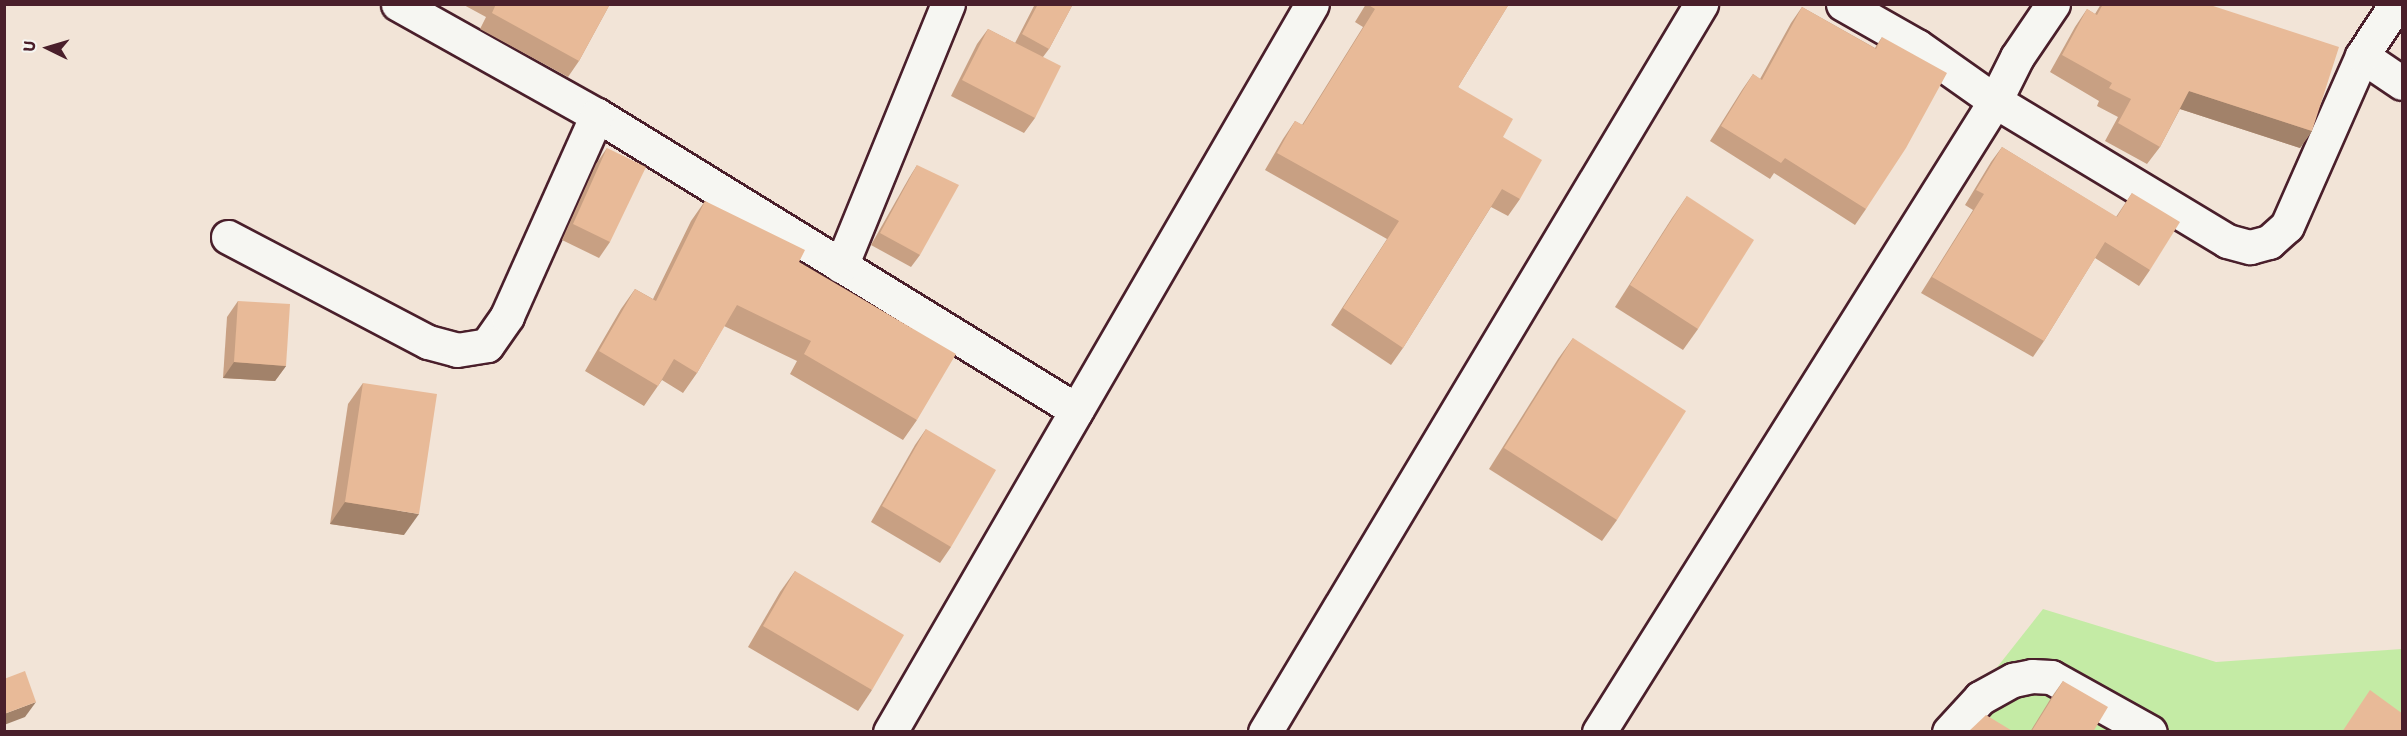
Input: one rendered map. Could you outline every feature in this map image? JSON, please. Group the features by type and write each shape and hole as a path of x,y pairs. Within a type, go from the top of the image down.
{"street":[{"path":"398,4 597,116 1076,410"},
{"path":"841,266 948,4"},
{"path":"890,732 1312,4"},
{"path":"1265,732 1701,4"},
{"path":"1843,4 1917,46 1995,101 2227,241 2250,247 2269,242 2287,226 2362,56 2396,4"},
{"path":"1599,732 1995,101 2017,57 2053,4"},
{"path":"2362,56 2403,83"},
{"path":"228,237 428,342 457,350 487,345 507,316 597,116"},
{"path":"1949,732 1980,698 2013,680 2032,676 2051,677 2150,732"}],"green space":[{"path":"2043,609 2216,662 2402,649 2402,731 1946,732"}],"building":[{"path":"496,4 610,4 579,61 492,13"},
{"path":"1038,4 1073,4 1049,49 1022,34"},
{"path":"1367,4 1509,4 1458,87 1513,119 1503,137 1542,160 1520,199 1502,189 1403,348 1343,308 1399,221 1277,153 1295,121 1303,125 1375,9"},
{"path":"2103,4 2207,4 2339,47 2312,131 2189,91 2160,147 2118,123 2131,99 2109,88 2112,83 2062,55 2087,9 2097,15"},
{"path":"1802,7 1876,49 1882,37 1947,73 1906,148 1866,209 1785,158 1781,163 1721,126 1753,74 1762,80"},
{"path":"988,29 1061,66 1035,118 962,80"},
{"path":"2002,147 2117,217 2132,193 2180,222 2150,270 2105,242 2044,341 1932,277 1984,194 1976,190"},
{"path":"607,148 646,167 610,242 573,224"},
{"path":"917,165 959,185 920,255 880,233"},
{"path":"1687,196 1754,240 1698,329 1630,285"},
{"path":"705,201 805,250 799,262 956,354 917,420 804,354 811,341 737,305 697,373 674,359 658,386 599,351 635,289 656,301"},
{"path":"238,301 290,304 286,366 234,362"},
{"path":"1573,338 1686,411 1617,520 1504,448"},
{"path":"363,383 437,394 419,514 345,502"},
{"path":"926,429 996,470 951,547 882,506"},
{"path":"795,571 904,635 872,690 763,626"},
{"path":"25,671 36,702 4,714 4,679"},
{"path":"2063,681 2108,707 2093,732 2031,732"},
{"path":"2370,690 2403,714 2403,732 2342,732"},
{"path":"1986,715 2014,732 1968,732"}]}
